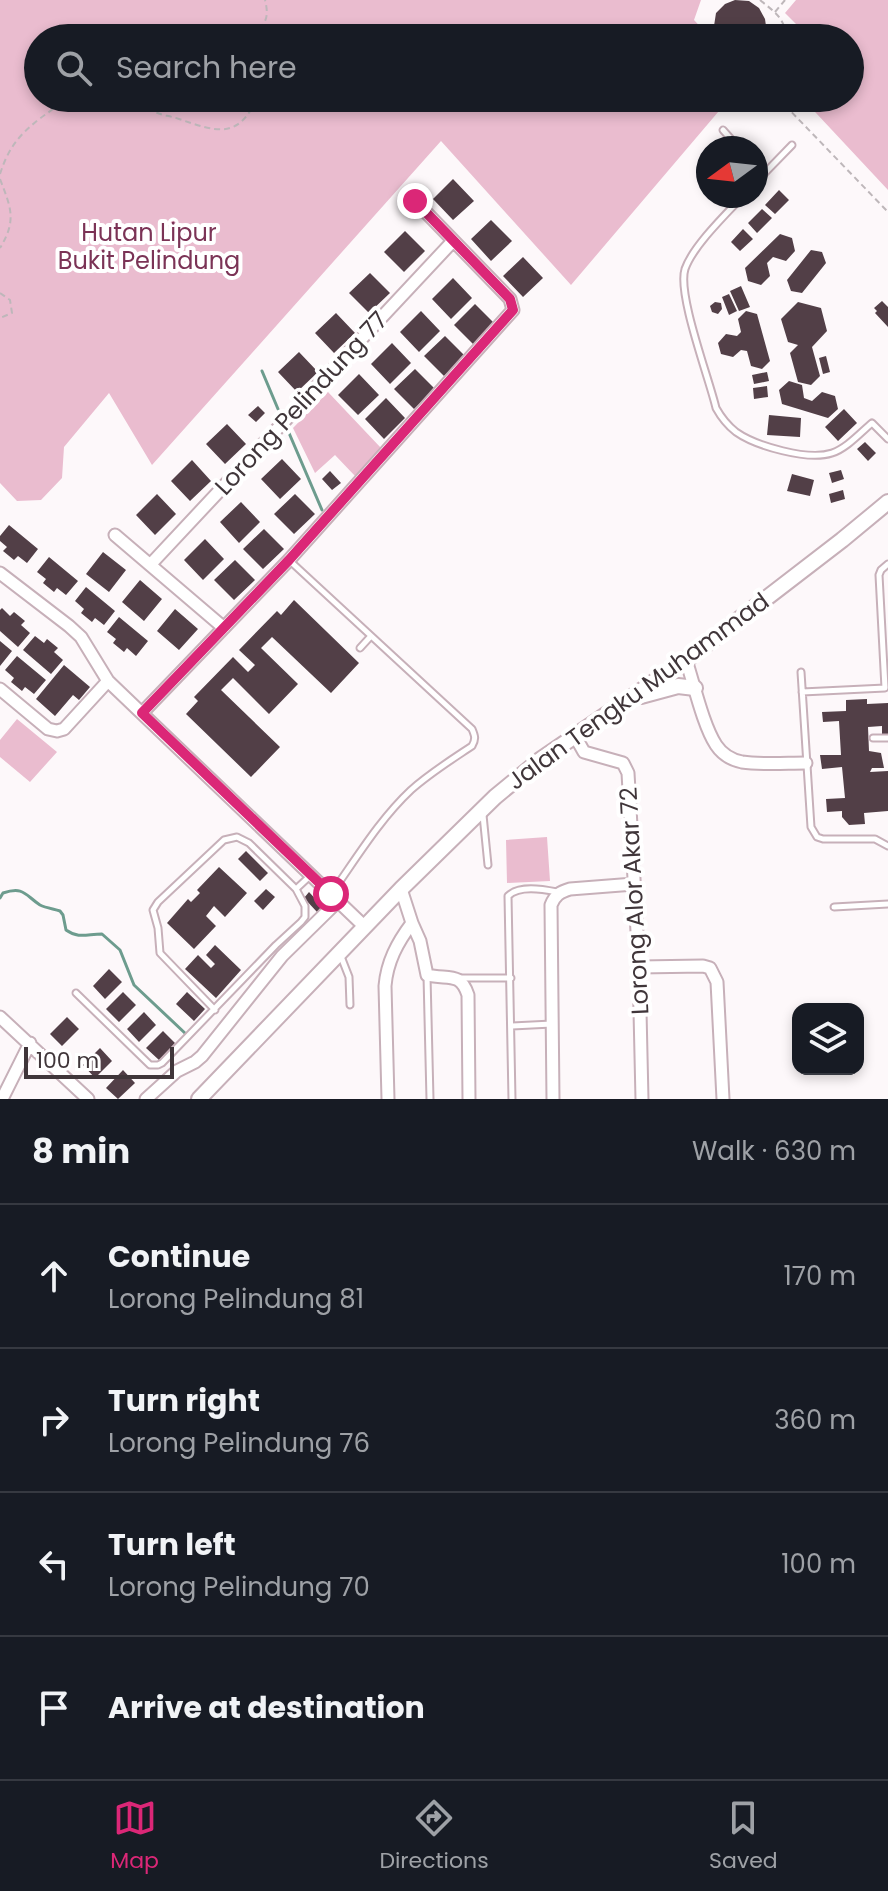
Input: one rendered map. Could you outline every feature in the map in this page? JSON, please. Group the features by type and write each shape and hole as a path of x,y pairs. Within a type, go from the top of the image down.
{"main road":[{"name":"Jalan Tengku Muhammad","path":"199,1099 401,889 518,777 686,660 888,502"},
{"path":"628,701 678,686 695,688"}],"street":[{"path":"142,713 289,560 513,310 510,299 415,201"},
{"name":"Lorong Pelindung 77","path":"150,565 453,241"},
{"path":"115,535 224,628"},
{"path":"0,573 81,637 108,681 365,927"},
{"path":"686,660 709,730 723,753 744,762 806,763"},
{"path":"0,689 48,729 57,731 64,729 108,681"},
{"name":"Lorong Alor Akar 72","path":"575,736 584,752 617,760 623,763 628,773 639,967 642,1099"},
{"path":"553,1099 551,905 560,892 570,889 634,884"},
{"path":"401,889 420,941 427,975 456,978 462,981 468,995 469,1099"},
{"path":"146,1099 177,1071 202,1056 282,956 334,898"},
{"path":"388,1099 386,972 399,940 412,923"},
{"path":"639,967 703,966 710,968 714,974 717,982 723,1099"},
{"path":"0,1017 88,1099"},
{"path":"2,1099 30,1043"}],"lane":[{"path":"723,130 728,136"},
{"path":"768,169 792,145"},
{"path":"733,208 695,252 683,282 721,417 743,436 806,456 833,453 872,423 888,439"},
{"path":"289,560 472,729 475,741 408,793 372,836 334,898"},
{"path":"802,692 886,688 879,575 888,564"},
{"path":"360,648 371,636"},
{"path":"801,672 811,827 817,837 823,839 875,839 888,846"},
{"path":"873,738 888,738"},
{"path":"482,810 488,865"},
{"path":"76,993 150,1065 162,1063 215,1010 276,945 305,917 305,906 296,889 242,839 224,840 155,906 153,914 158,928 160,953 215,1010"},
{"path":"296,889 311,875"},
{"path":"512,1099 508,896 513,891 540,888 560,892"},
{"path":"834,907 888,904"},
{"path":"340,953 349,977 350,1005"},
{"path":"427,975 430,1099"},
{"path":"456,978 511,978"},
{"path":"512,1026 553,1024"}],"path":[{"path":"265,0 268,16 265,24"},
{"path":"760,0 784,24"},
{"path":"774,12 785,0"},
{"path":"0,174 19,136 50,112"},
{"path":"154,112 207,129 223,130 238,125 249,112"},
{"path":"792,112 888,212"},
{"path":"0,179 12,212 6,239 0,248"},
{"path":"0,293 10,300 12,313 0,318"}],"green space":[{"name":"Hutan Lipur Bukit Pelindung","path":"0,0 701,0 694,20 698,24 24,24 24,112 718,112 571,285 441,141 152,465 109,393 64,447 62,478 41,500 17,501 0,483"},
{"path":"796,0 888,0 888,190 815,112 864,112 864,24 796,24 785,13"},
{"path":"328,392 381,448 355,476 335,455 315,473 293,428"},
{"path":"17,719 57,752 30,782 0,757 0,740"},
{"path":"547,837 550,881 507,883 506,840"}],"building":[{"path":"735,0 749,1 759,8 766,24 714,24 716,13"},
{"path":"453,179 474,201 453,220 433,199"},
{"path":"779,190 789,200 775,214 768,208 768,202"},
{"path":"762,209 772,218 757,233 748,223"},
{"path":"491,220 512,241 491,261 471,239"},
{"path":"743,229 753,239 740,251 731,242"},
{"path":"405,231 425,251 404,272 384,252"},
{"path":"780,234 792,238 795,251 786,261 773,257 767,263 770,276 761,285 748,281 745,268"},
{"path":"811,250 822,252 826,263 802,293 791,291 787,280"},
{"path":"523,257 543,278 523,297 503,276"},
{"path":"370,273 390,293 369,313 349,293"},
{"path":"453,278 472,298 451,319 432,299"},
{"path":"741,286 750,307 739,311 730,291"},
{"path":"729,294 737,311 729,315 722,297"},
{"path":"882,301 888,307 888,327 875,313 874,308"},
{"path":"715,302 721,303 722,309 718,314 712,312 710,306"},
{"path":"798,302 821,308 827,331 812,347 820,376 811,385 798,382 790,353 798,345 788,342 781,319"},
{"path":"475,304 495,324 474,345 454,325"},
{"path":"421,311 440,331 419,352 400,332"},
{"path":"746,311 757,314 770,361 762,369 751,366 747,351 741,350 733,357 721,354 718,343 726,334 737,336 741,332 738,319"},
{"path":"336,313 355,333 334,353 315,333"},
{"path":"445,336 465,356 444,376 424,356"},
{"path":"392,343 411,363 390,384 371,364"},
{"path":"299,352 318,372 297,392 278,372"},
{"path":"826,356 830,372 823,374 819,358"},
{"path":"415,369 435,389 414,409 394,389"},
{"path":"767,372 769,381 754,384 752,375"},
{"path":"359,374 379,395 358,415 338,395"},
{"path":"789,381 802,385 804,398 812,401 822,392 835,396 838,409 828,418 782,404 779,390"},
{"path":"767,386 768,397 754,399 753,388"},
{"path":"386,398 405,418 384,439 365,419"},
{"path":"258,406 265,413 256,422 248,415"},
{"path":"844,409 857,423 838,441 825,427"},
{"path":"769,415 801,418 800,437 767,435"},
{"path":"227,424 246,444 225,464 206,444"},
{"path":"865,442 876,453 868,461 857,449"},
{"path":"282,459 301,479 280,499 261,479"},
{"path":"192,460 211,481 190,501 171,481"},
{"path":"841,470 844,479 832,483 829,473"},
{"path":"330,471 341,483 332,490 322,479"},
{"path":"792,474 814,480 810,496 787,491"},
{"path":"843,490 845,499 831,503 829,494"},
{"path":"157,494 176,514 155,535 136,515"},
{"path":"295,494 315,514 294,534 274,514"},
{"path":"241,502 260,522 239,543 220,522"},
{"path":"9,525 38,549 27,563 18,556 14,560 3,551 7,547 0,541 0,536"},
{"path":"264,529 284,549 263,569 243,549"},
{"path":"205,539 224,559 203,580 184,560"},
{"path":"103,552 126,570 109,592 86,574"},
{"path":"49,557 78,581 66,595 57,588 54,592 43,583 46,579 37,572"},
{"path":"235,560 255,580 234,600 214,580"},
{"path":"140,580 162,599 144,621 122,602"},
{"path":"86,587 115,611 104,625 95,618 92,622 81,613 84,609 75,601"},
{"path":"294,600 359,663 331,693 272,637 261,648 298,684 269,714 233,678 221,690 280,747 251,777 186,714 198,701 194,697 233,657 248,672 255,665 239,650 277,611 281,615"},
{"path":"2,608 10,616 14,612 25,621 21,625 30,633 18,647 0,631"},
{"path":"175,609 198,629 179,650 157,631"},
{"path":"119,617 148,641 136,656 127,648 124,652 113,643 116,639 107,632"},
{"path":"35,636 44,643 47,639 58,648 54,652 63,660 51,674 23,650"},
{"path":"0,641 12,651 0,666"},
{"path":"17,656 46,680 34,694 25,687 22,691 11,682 14,678 5,670"},
{"path":"64,665 90,687 79,700 73,695 55,716 36,699"},
{"path":"867,699 867,704 888,703 888,735 882,735 882,726 868,727 869,751 881,753 884,768 872,768 870,772 888,771 888,811 864,813 865,824 849,825 842,817 842,811 827,812 826,799 845,798 842,767 822,769 820,755 841,755 839,721 823,722 822,712 846,711 846,700"},
{"path":"246,851 268,873 260,881 238,859"},
{"path":"219,867 247,893 225,917 214,906 206,916 216,926 194,949 167,923 188,899 191,902 200,893 197,890"},
{"path":"266,889 275,897 263,910 254,901"},
{"path":"309,892 322,906 317,912 304,898"},
{"path":"215,945 241,970 216,998 185,969 198,955 211,968 215,964 206,955"},
{"path":"109,969 122,982 105,999 93,986"},
{"path":"123,992 136,1005 119,1022 106,1009"},
{"path":"187,992 205,1009 194,1021 176,1004"},
{"path":"144,1012 156,1025 139,1042 127,1029"},
{"path":"67,1017 79,1029 62,1046 50,1034"},
{"path":"163,1031 175,1043 159,1060 146,1048"},
{"path":"100,1048 112,1061 95,1078 83,1065"},
{"path":"123,1070 135,1083 118,1099 106,1088"}],"waterway":[{"path":"262,371 278,409"},
{"path":"289,433 322,510"},
{"path":"0,898 3,893 20,891 40,905 60,911 66,930 71,933 102,934 120,950 134,985 187,1035"}],"route":[{"path":"331,894 142,713 289,560 513,310 510,299 415,201"}]}
